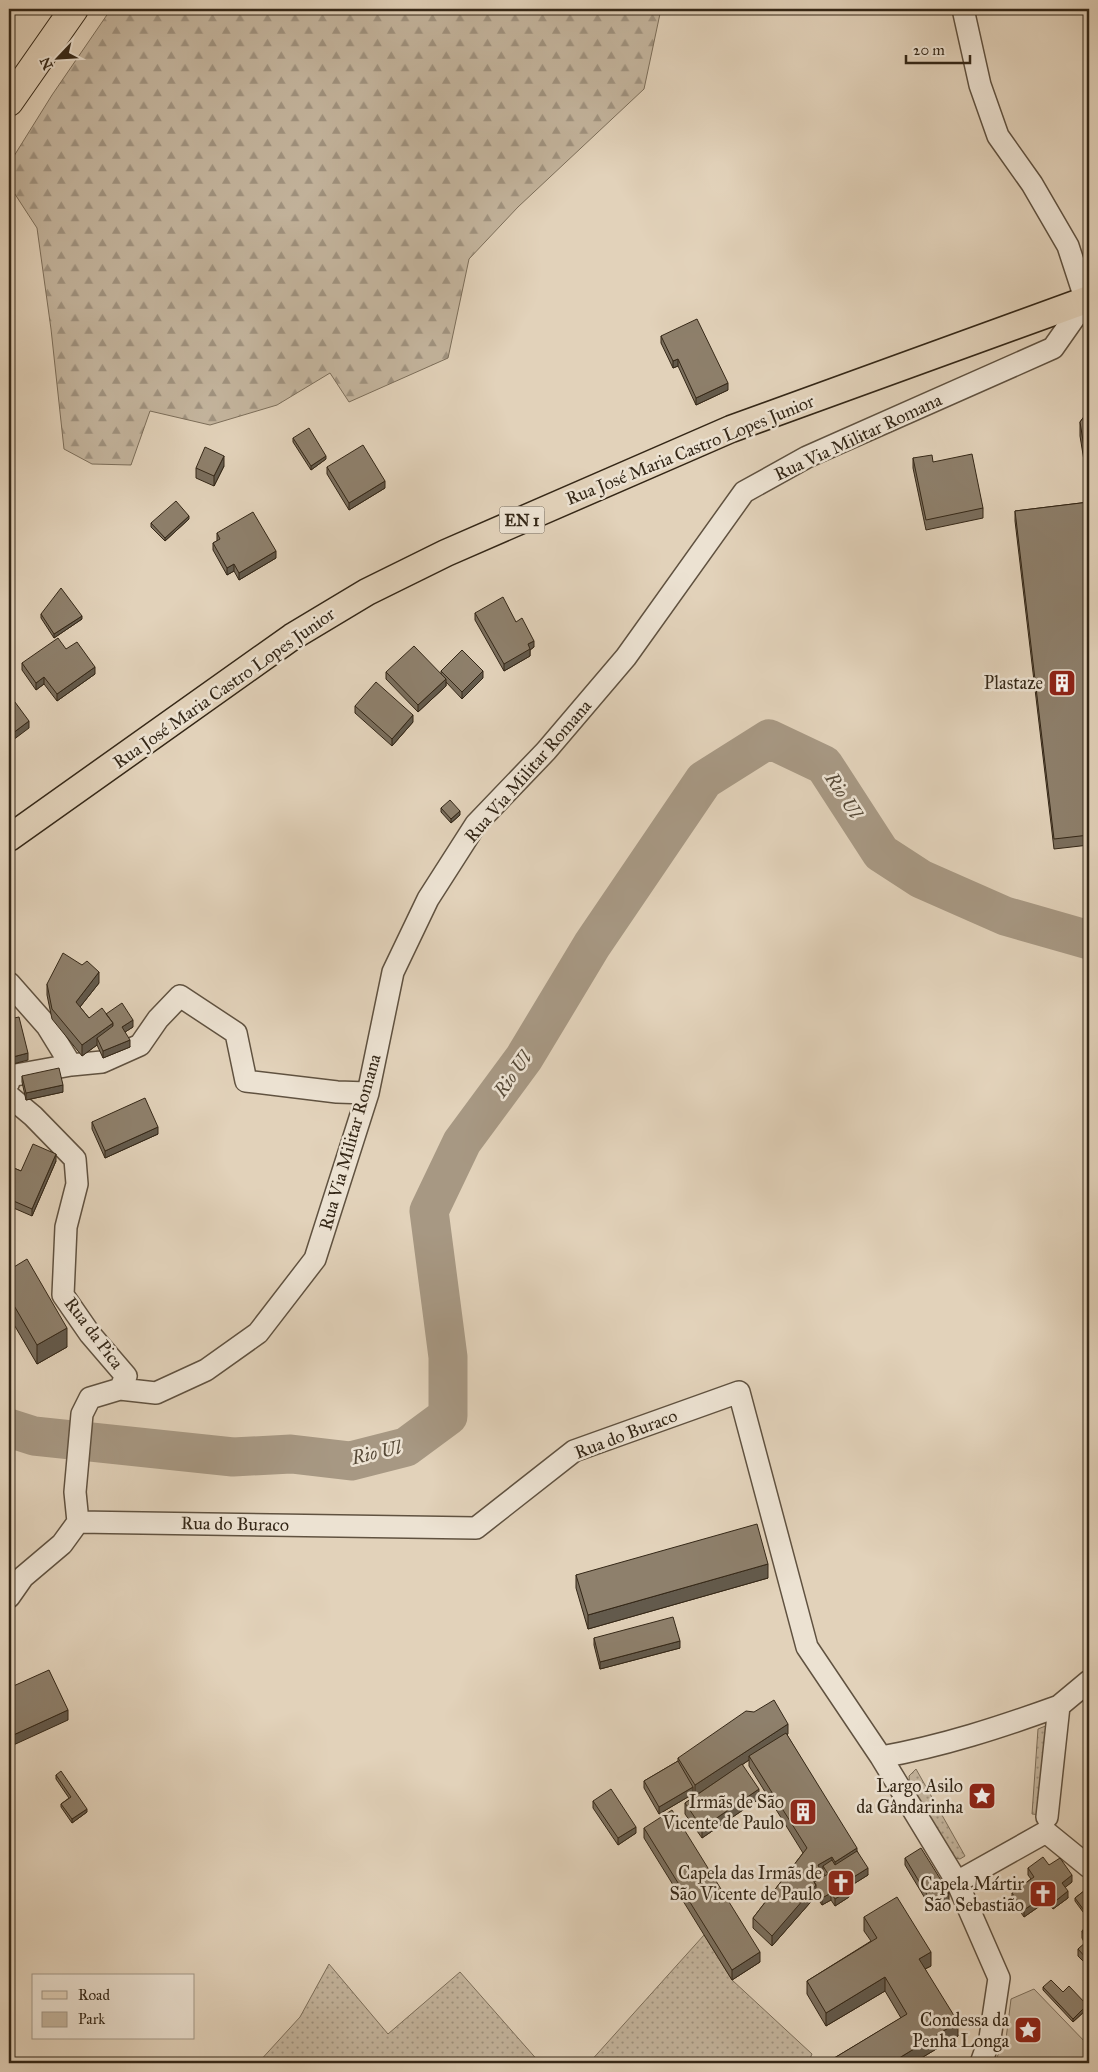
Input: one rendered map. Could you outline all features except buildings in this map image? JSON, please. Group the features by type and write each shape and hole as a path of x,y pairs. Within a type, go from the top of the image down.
{"highway":[{"path":"9,72 53,9"},
{"path":"9,102 74,9"}],"main road":[{"name":"Rua José Maria Castro Lopes Junior","path":"9,838 292,637 376,587 446,553 730,429 1087,300"}],"street":[{"path":"963,9 980,85 998,136 1032,184 1068,246 1087,300"},
{"name":"Rua Via Militar Romana","path":"78,1522 75,1492 82,1414 90,1398 120,1389 156,1393 206,1370 258,1333 315,1259 368,1092 393,972 428,899 476,824 546,752 626,657 744,492 807,457 1053,348 1087,300"},
{"path":"9,983 47,1026 71,1066"},
{"path":"9,1082 10,1076 102,1062 140,1045 158,1020 180,996 236,1033 246,1081 338,1092 368,1092"},
{"name":"Rua da Pica","path":"9,1096 33,1116 76,1159 77,1184 66,1227 63,1295 90,1334 126,1376 120,1389"},
{"name":"Rua do Buraco","path":"78,1522 476,1528 574,1451 739,1392 807,1647 881,1757"},
{"path":"9,1598 23,1577 62,1544 78,1522"},
{"path":"981,2063 990,2038 999,1978 957,1882 881,1757 917,1751 982,1733 1059,1706 1089,1682"},
{"path":"1046,1824 1059,1706"},
{"path":"957,1882 1046,1824"},
{"path":"1046,1824 1089,1867"}],"green space":[{"path":"111,9 661,9 644,89 518,207 469,259 448,358 349,402 330,373 277,405 210,425 150,411 131,465 92,464 64,449 51,329 37,228 9,185 9,164 52,95"},
{"path":"1048,1725 1042,1815 1032,1814 1038,1729"},
{"path":"916,1769 965,1856 960,1859 953,1858 910,1787 909,1776"},
{"path":"704,1935 732,1980 812,2054 808,2063 589,2063"},
{"path":"329,1964 388,2034 460,1972 540,2063 258,2063 300,2017"},
{"path":"1034,1989 1089,2046 1089,2057 1066,2063 994,2063 1006,2039 1011,1999"}],"waterway":[{"name":"Rio Ul","path":"9,1428 34,1436 233,1457 291,1454 351,1461 406,1447 448,1416 448,1357 429,1211 462,1142 524,1058 592,945 704,780 769,739 824,765 881,853 921,879 1005,916 1089,940"}],"place":[{"name":"Plastaze","path":"1062,683"},
{"name":"Largo Asilo da Gândarinha","path":"982,1796"},
{"name":"Irmãs de São Vicente de Paulo","path":"803,1812"},
{"name":"Capela das Irmãs de São Vicente de Paulo","path":"841,1883"},
{"name":"Capela Mártir São Sebastião","path":"1043,1894"},
{"name":"Condessa da Penha Longa","path":"1028,2030"}]}
